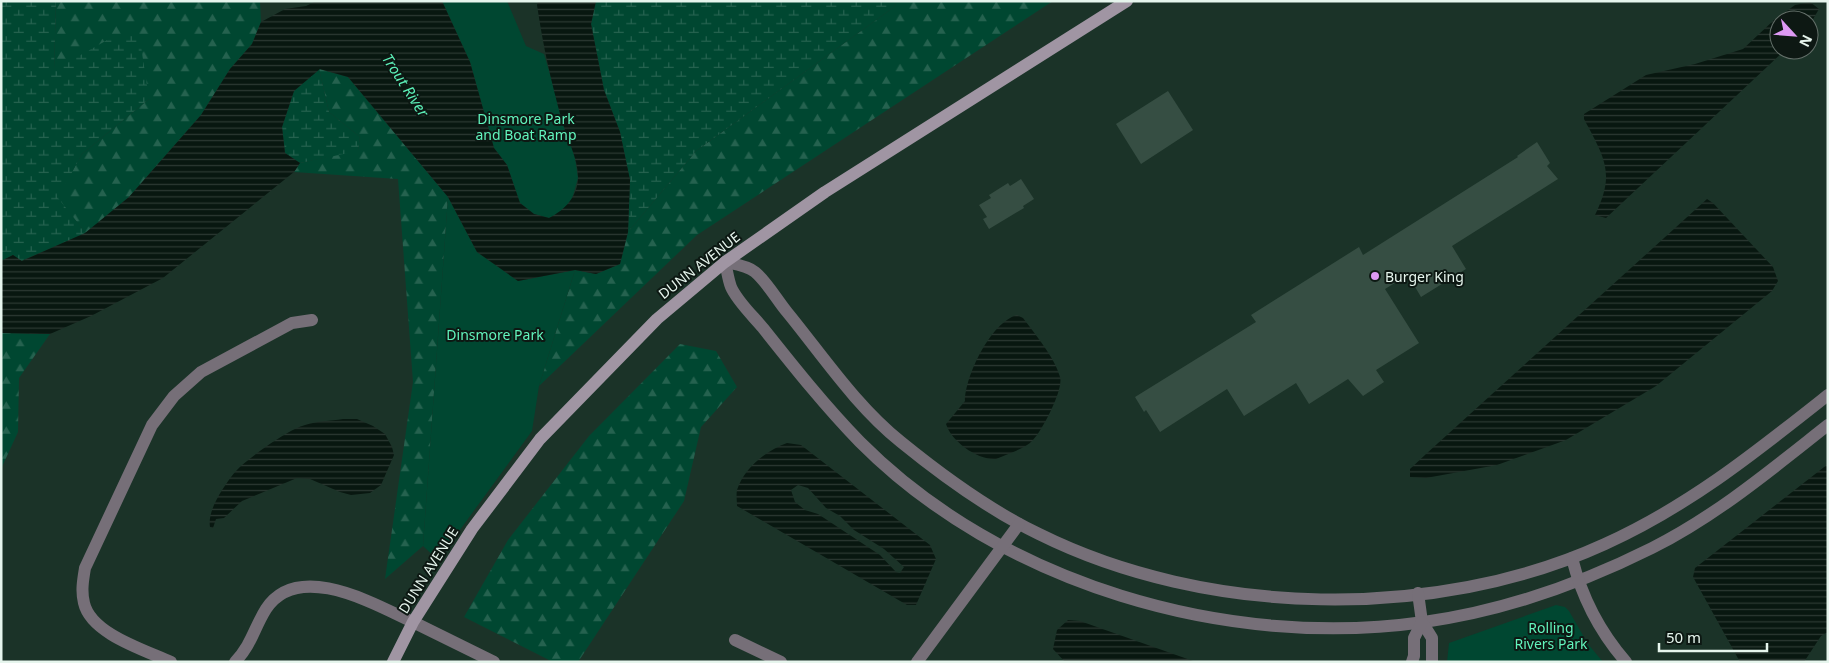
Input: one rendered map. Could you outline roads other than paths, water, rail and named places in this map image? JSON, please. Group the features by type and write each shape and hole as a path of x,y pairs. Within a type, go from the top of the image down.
{"main road":[{"name":"DUNN AVENUE","path":"393,662 413,622 472,529 540,439 657,319 725,262 825,192 1127,1"}],"street":[{"path":"725,262 754,271 860,402 892,435 951,482 1019,524 1076,550 1180,583 1236,594 1287,599 1350,600 1418,593 1473,585 1527,573 1572,558 1642,526 1690,499 1726,475 1828,395"},
{"path":"725,262 732,289 826,407 874,456 917,492 951,517 1003,547 1048,569 1146,604 1220,619 1288,627 1356,626 1422,622 1483,610 1533,597 1578,581 1653,547 1702,519 1748,488 1828,425"},
{"path":"171,662 105,632 92,619 84,605 82,589 85,568 152,426 174,396 201,372 292,323 312,320"},
{"path":"916,662 1019,524"},
{"path":"1572,558 1578,581 1601,631 1626,662"},
{"path":"235,662 248,648 267,608 294,588 314,586 334,590 381,606 494,662"},
{"path":"1418,593 1422,622 1432,638 1432,662"},
{"path":"1412,662 1414,638 1422,622"},
{"path":"735,640 782,662"}],"water":[{"name":"Trout River","path":"316,1 442,1 470,62 494,148 507,165 520,203 534,214 549,218 570,202 576,190 578,170 562,121 551,78 537,5 538,1 596,1 591,24 604,90 620,132 630,180 628,232 620,264 596,274 575,270 518,281 477,252 448,197 348,77 320,69 294,91 282,127 285,153 300,163 294,172 163,278 91,316 50,334 1,333 1,261 13,255 22,261 85,233 129,197 201,115 230,69 252,44 261,22 285,9 306,6"},
{"path":"1810,2 1819,9 1788,10 1795,5"},
{"path":"1769,25 1769,60 1774,60 1606,218 1595,215 1605,188 1605,166 1602,155 1584,119 1584,114 1646,75 1695,64 1743,49"},
{"path":"1707,199 1713,203 1773,267 1778,281 1772,291 1656,386 1566,440 1497,465 1426,478 1410,477 1410,469 1426,454"},
{"path":"1017,315 1023,318 1049,354 1060,377 1059,391 1042,428 1033,440 1025,446 996,459 989,458 973,453 959,443 953,437 946,424 965,401 969,378 981,351 998,328 1007,320"},
{"path":"357,419 385,434 394,455 381,485 370,493 351,495 310,479 297,478 242,501 224,518 216,519 213,528 210,527 211,513 217,498 235,472 248,460 278,438 298,428 314,423"},
{"path":"787,443 801,445 930,545 936,559 916,605 907,605 737,506 737,490 745,474 764,455","holes":["798,485 808,488 826,508 840,516 854,530 884,549 904,567 900,573 896,572 880,555 818,514 805,510 795,502 791,490"]},
{"path":"1828,464 1828,632 1821,636 1804,662 1740,662 1693,577 1695,568"},
{"path":"1068,620 1080,621 1196,662 1065,662 1053,649 1057,630"}],"place":[{"name":"Burger King","path":"1375,276"}],"park label":[{"name":"Dinsmore Park and Boat Ramp","path":"526,126"},
{"name":"Dinsmore Park","path":"495,334"},
{"name":"Rolling Rivers Park","path":"1551,636"}]}
